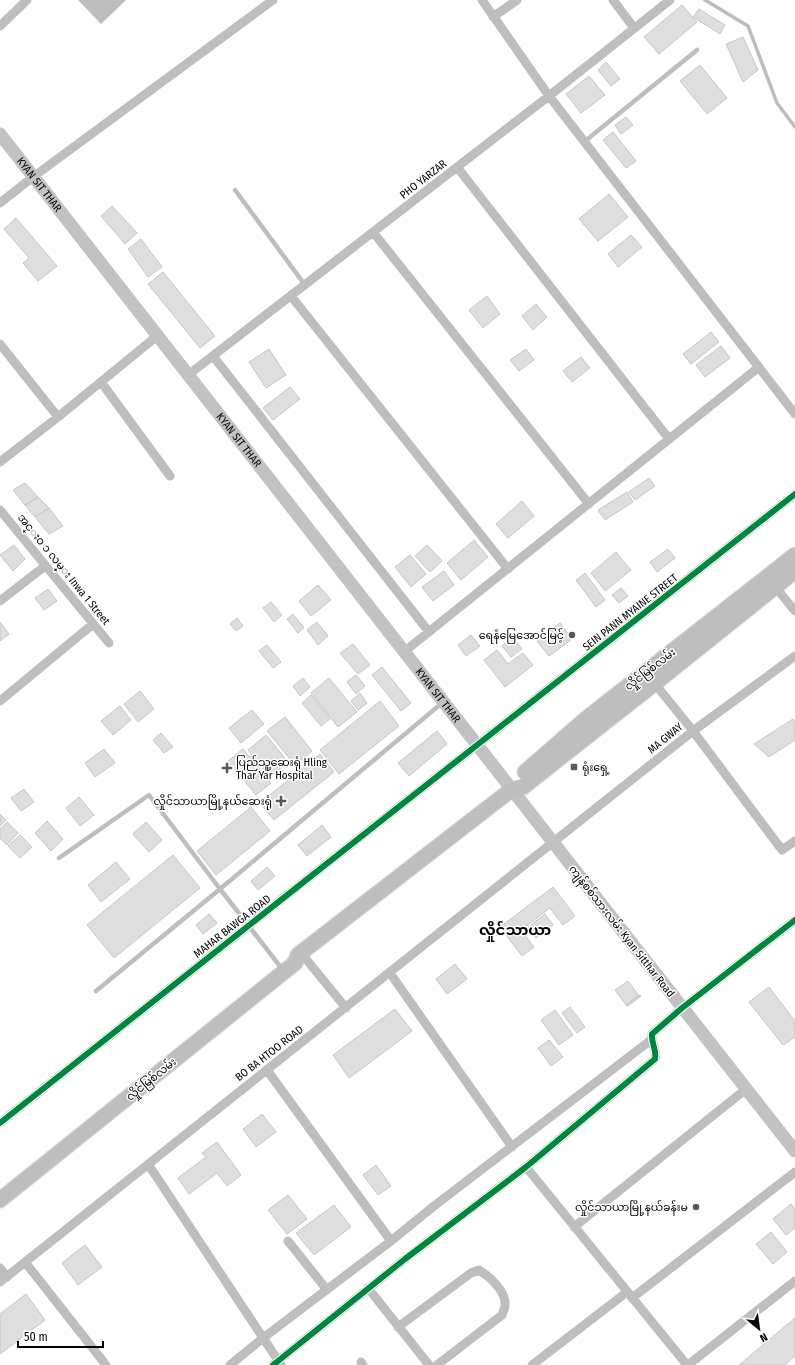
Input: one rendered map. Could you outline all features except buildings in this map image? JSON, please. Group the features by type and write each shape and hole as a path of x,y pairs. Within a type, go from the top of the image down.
{"main road":[{"name":"KYAN SIT THAR","path":"0,134 405,651 511,790"},
{"name":"လှိုင်မြစ်လမ်း","path":"0,1200 281,968 290,956 300,954 511,790 523,787 651,678 771,582 795,555"},
{"name":"လှိုင်မြစ်လမ်း","path":"771,582 795,571"},
{"name":"ကျန်စစ်သားလမ်း Kyan Sitthar Road","path":"511,790 795,1151"},
{"name":"လှိုင်မြစ်လမ်း","path":"0,1188 281,968"}],"street":[{"path":"0,26 27,0"},
{"path":"0,203 273,0"},
{"path":"482,0 549,96 795,414"},
{"path":"493,17 518,0"},
{"path":"614,0 634,28"},
{"name":"PHO YARZAR","path":"188,375 549,96 670,0"},
{"path":"457,167 669,439"},
{"path":"373,232 589,504"},
{"path":"291,296 508,569"},
{"path":"0,462 58,417 157,336"},
{"path":"0,344 58,417"},
{"path":"213,356 429,632"},
{"path":"405,651 759,367"},
{"path":"101,382 170,476"},
{"name":"SEIN PANN MYAINE STREET","path":"478,746 795,494"},
{"name":"အင္းဝ ၁ လမ္း Inwa 1 Street","path":"0,510 109,644"},
{"path":"0,601 45,566"},
{"path":"771,582 795,611"},
{"path":"0,701 93,624"},
{"name":"MA GWAY","path":"553,843 693,731 795,656"},
{"path":"651,678 693,731 782,850 795,841"},
{"name":"MAHAR BAWGA ROAD","path":"0,1123 248,925 478,746"},
{"name":"BO BA HTOO ROAD","path":"3,1279 553,843"},
{"path":"148,1164 263,1338 277,1364 404,1259 526,1167 655,1059 656,1050 651,1040 652,1034 682,1008 795,920"},
{"path":"300,954 346,1008"},
{"path":"390,973 512,1147"},
{"path":"230,1365 263,1338 392,1241 434,1206 651,1040"},
{"path":"267,1070 392,1241"},
{"path":"574,1227 746,1090"},
{"path":"526,1167 688,1365 795,1281"},
{"path":"532,1365 630,1295 795,1172"},
{"path":"288,1241 327,1290"},
{"path":"25,1262 106,1365"},
{"path":"0,1268 3,1279"},
{"path":"398,1326 471,1273 479,1270 487,1276 502,1293 505,1306 502,1315 437,1365"},
{"path":"368,1288 429,1365"}],"lane":[{"path":"584,142 696,50"},
{"path":"235,190 305,285"},
{"path":"96,991 443,702"},
{"path":"59,858 149,795 281,968"}],"shaded area":[{"path":"78,0 126,0 101,24"}],"waterway":[{"path":"705,0 748,26 777,103 795,127"}],"cycle path":[{"path":"0,1123 795,494"},
{"path":"273,1365 405,1259 526,1167 655,1059 652,1034 682,1008 795,920"}],"place":[{"name":"ရေနံမြေအောင်မြင့်","path":"572,635"},
{"name":"ရုံးရှေ့","path":"574,767"},
{"name":"ပြည်သူ့ဆေးရုံ Hling Thar Yar Hospital","path":"227,768"},
{"name":"လှိုင်သာယာမြို့နယ်ဆေးရုံ","path":"281,801"},
{"name":"လှိုင်သာယာမြို့နယ်ခန်းမ","path":"696,1207"}],"district":[{"name":"လှိုင်သာယာ","path":"515,930"}]}
